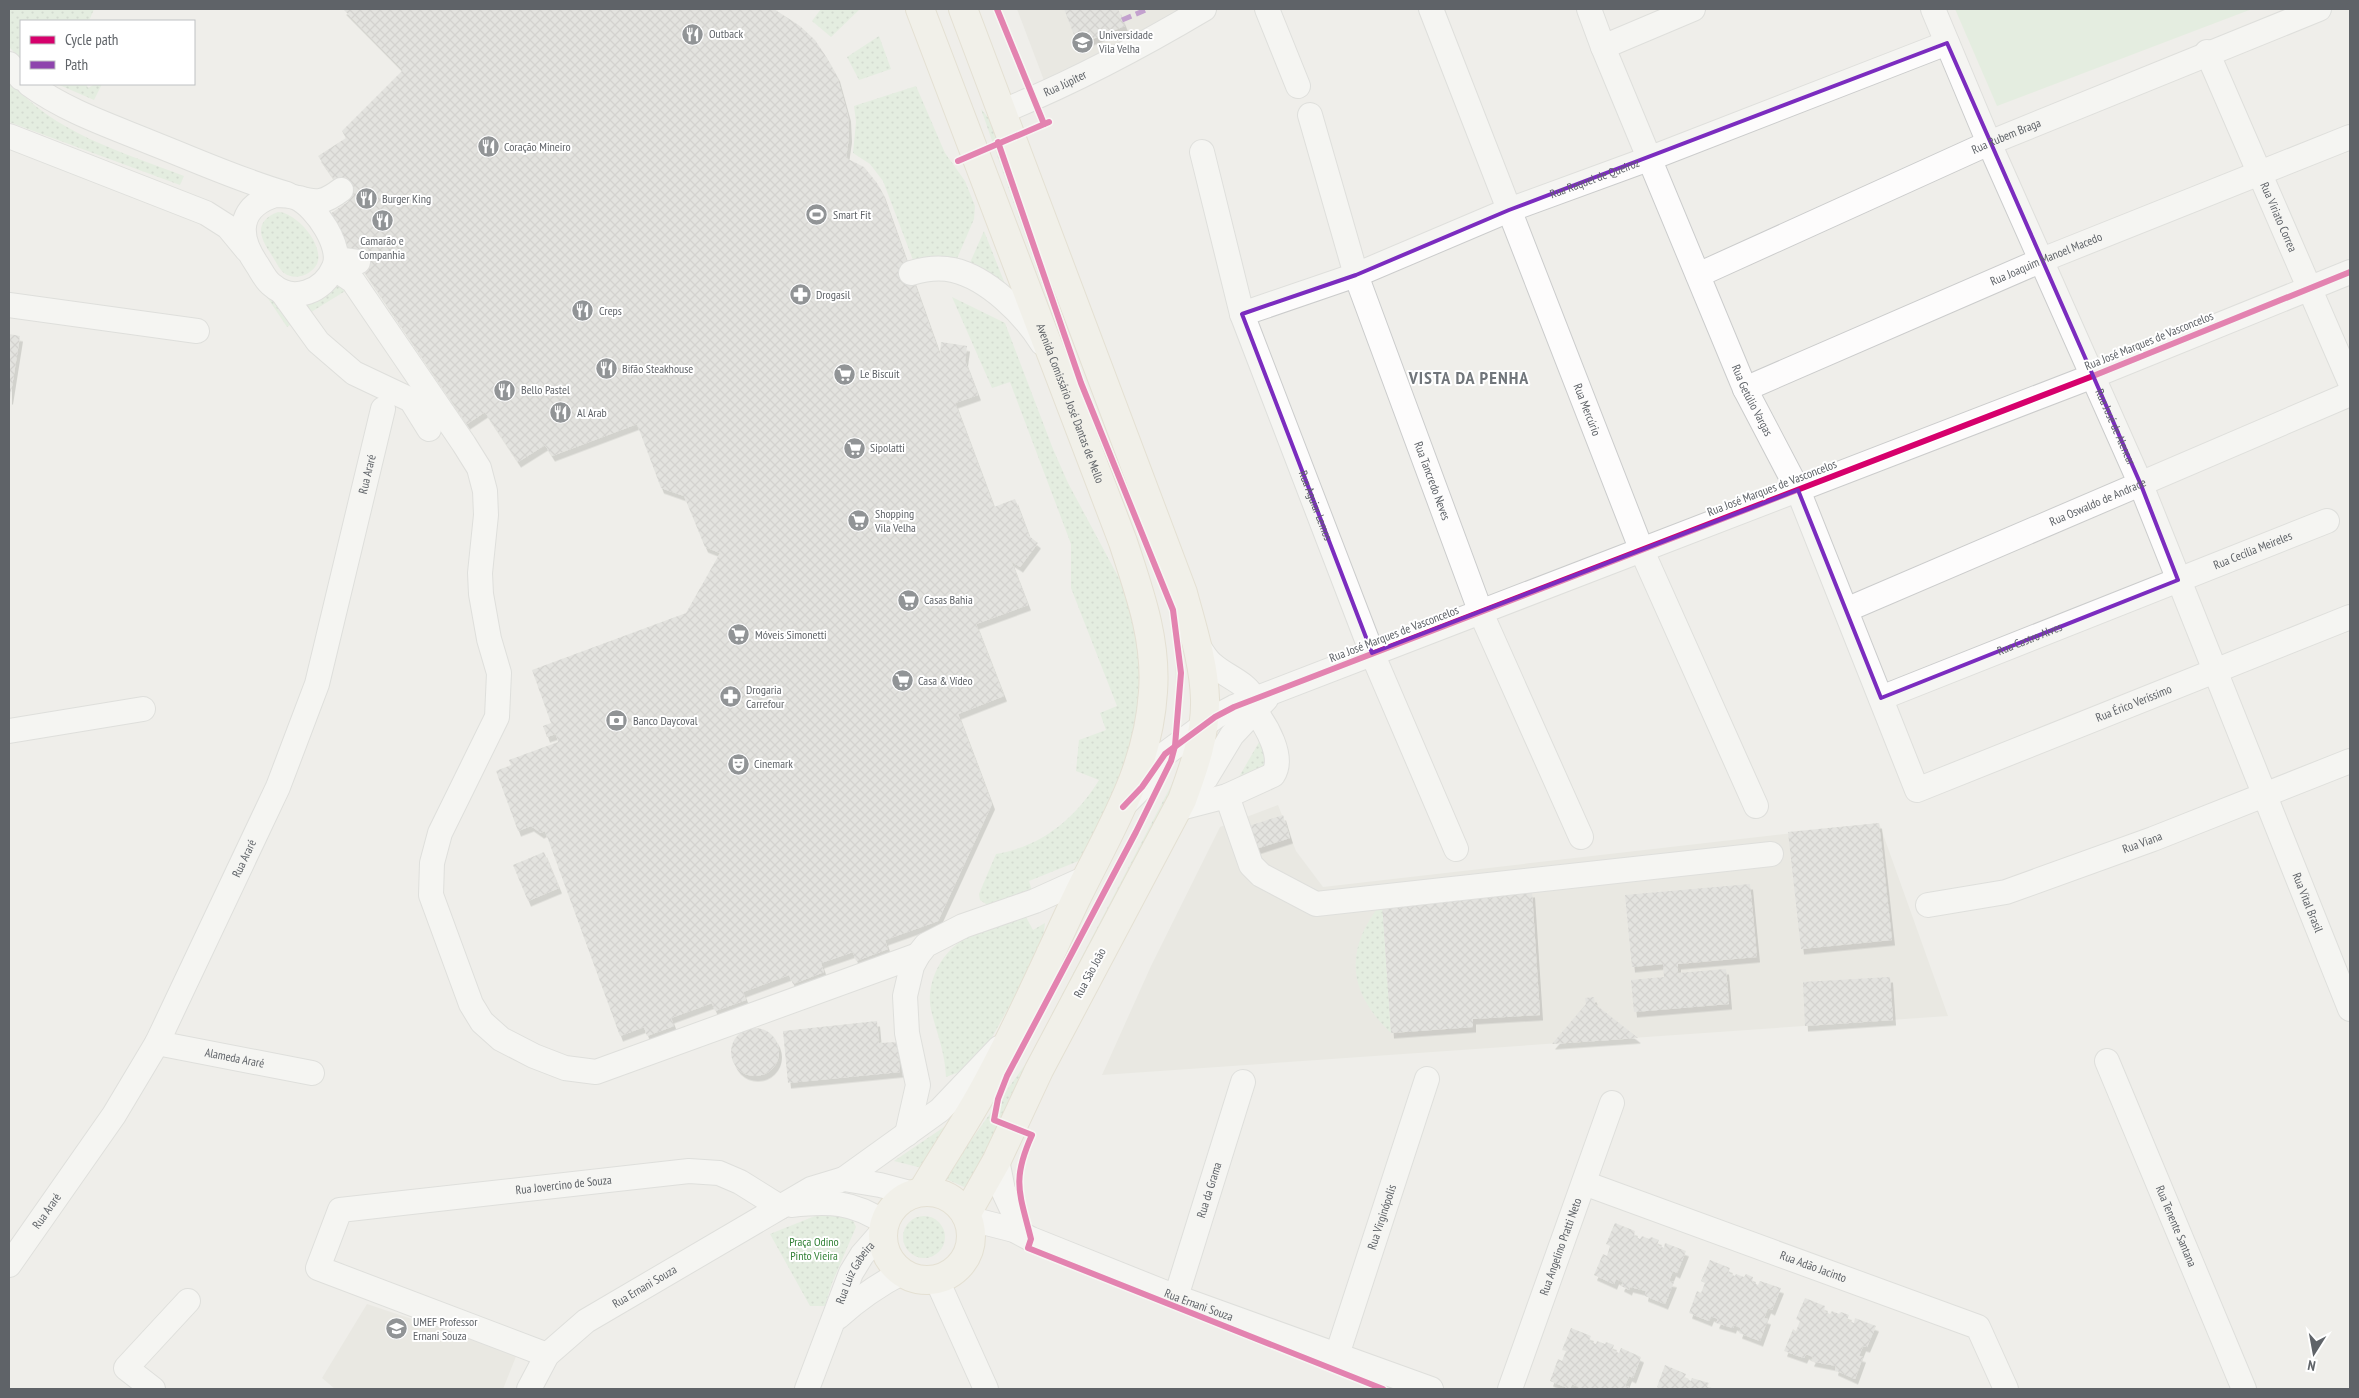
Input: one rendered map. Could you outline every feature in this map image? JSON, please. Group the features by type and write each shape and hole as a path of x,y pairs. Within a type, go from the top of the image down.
{"main road":[{"name":"Avenida Comissário José Dantas de Mello","path":"920,9 1063,382 1122,542 1144,607 1152,638 1153,692 1148,736 1123,807"},
{"path":"963,9 1183,593 1196,642 1205,699 1203,727"},
{"name":"Rua São João","path":"966,1217 996,1160 1039,1070 1180,805 1197,755 1203,727"},
{"path":"918,1193 993,1073 1086,878 1123,807"},
{"path":"931,1192 947,1197 955,1202 966,1217 971,1239 968,1250 958,1266 944,1276 919,1278 903,1272 888,1254 884,1227 893,1208 918,1193 931,1192"}],"street":[{"name":"Rua Júpiter","path":"1003,111 1038,97 1174,27 1204,9"},
{"path":"1268,9 1298,86"},
{"name":"Rua Mercúrio","path":"1431,9 1642,551 1756,806"},
{"name":"Rua Getúlio Vargas","path":"1589,9 1745,389 1798,490 1917,790"},
{"path":"1603,47 1693,9"},
{"name":"Rua José de Alencar","path":"1933,9 1989,143 2141,485 2266,794"},
{"name":"Rua Rubem Braga","path":"1698,275 1989,143 2207,52 2319,9"},
{"name":"Rua Raquel de Queiroz","path":"1242,314 1356,275 1509,210 1651,158 1947,43"},
{"name":"Rua Viriato Correa","path":"2207,52 2350,382"},
{"path":"9,64 20,77"},
{"path":"30,85 43,94 102,123 254,184 308,201 322,201 341,190"},
{"name":"Rua Tancredo Neves","path":"1310,115 1356,275 1481,613 1581,837"},
{"path":"9,136 206,212 228,227 247,250 271,285 282,292 318,342 354,373 411,400 429,429"},
{"name":"Rua Joaquim Manoel Macedo","path":"1745,389 2042,260 2350,137"},
{"name":"Rua Aguiar Lemos","path":"1202,152 1242,314 1372,653 1456,849"},
{"path":"247,250 243,227 247,215 254,206 264,199 275,195 293,196 308,205 333,239 336,252 353,281 479,468 485,491 486,515 480,580 489,639 499,673 497,718 440,833 432,863 431,895 471,1004 482,1022 501,1039 534,1056 566,1068 596,1072 918,955"},
{"path":"282,292 295,294 308,292 320,287 343,263"},
{"path":"911,273 930,269 954,270 996,292 1027,322 1042,342 1063,382"},
{"name":"Rua José Marques de Vasconcelos","path":"1123,807 1142,787 1165,754 1223,712 1261,701 1372,653 1481,613 2093,376 2350,272"},
{"path":"9,305 197,331"},
{"name":"Rua Oswaldo de Andrade","path":"1846,610 2350,394"},
{"name":"Rua Araré","path":"9,1265 114,1115 158,1042 278,788 317,684 383,409"},
{"name":"Rua Cecília Meireles","path":"2178,580 2327,521"},
{"name":"Rua Castro Alves","path":"1881,698 2178,580"},
{"name":"Rua Érico Veríssimo","path":"1917,790 2350,617"},
{"path":"1180,805 1227,796 1273,775 1276,763 1273,742 1261,701 1245,686 1213,665 1196,642"},
{"name":"Rua José Marques de Vasconcelos","path":"1180,805 1206,778 1232,735 1261,701"},
{"path":"9,731 144,709"},
{"name":"Rua Viana","path":"1928,905 2006,892 2153,839 2350,761"},
{"name":"Rua Vital Brasil","path":"2266,794 2350,1009"},
{"path":"1227,796 1251,865 1261,875 1316,904 1771,854"},
{"path":"907,1134 918,1085 907,1033 904,996 912,966 918,955 926,944 963,926 1044,898 1086,878"},
{"path":"844,1179 940,1110 980,1070 1011,1034"},
{"name":"Alameda Araré","path":"158,1042 312,1073"},
{"name":"Rua Tenente Santana","path":"2107,1061 2244,1389"},
{"name":"Rua Virginópolis","path":"1337,1355 1427,1080"},
{"name":"Rua da Grama","path":"1176,1297 1243,1082"},
{"name":"Rua Angelino Pratti Neto","path":"1510,1389 1612,1103"},
{"path":"996,1160 1003,1190 1016,1218 1014,1230"},
{"name":"Rua Jovercino de Souza","path":"547,1355 318,1268 340,1210 689,1171 719,1173 740,1182 780,1207"},
{"name":"Rua Ernani Souza","path":"529,1389 547,1355 560,1341 586,1321 811,1188 844,1179 918,1193"},
{"name":"Rua Adão Jacinto","path":"1584,1183 1978,1327 2006,1389"},
{"name":"Rua Ernani Souza","path":"780,1207 822,1202 842,1204 861,1209 884,1227"},
{"name":"Rua Ernani Souza","path":"966,1217 1014,1230 1031,1239 1176,1297 1431,1389"},
{"name":"Rua Luiz Gabeira","path":"807,1389 835,1320 851,1273 862,1255 884,1227"},
{"name":"Rua Luiz Gabeira","path":"835,1320 860,1296 903,1272"},
{"path":"936,1278 986,1389"},
{"path":"153,1389 126,1368 188,1301"}],"highlighted area":[{"path":"1947,43 2141,485 2178,580 1881,698 1798,490 1372,653 1242,314 1356,275 1509,210"}],"shaded area":[{"name":"Universidade Vila Velha","path":"1017,9 1193,9 1048,91"},
{"path":"1278,805 1296,851 1323,887 1879,823 1948,1016 1102,1075 1151,966 1220,827"},
{"name":"UMEF Professor Ernani Souza","path":"367,1304 517,1354 503,1389 335,1389 322,1378"}],"green space":[{"path":"9,9 94,9 89,20 20,20 20,58 9,47"},
{"path":"821,9 860,9 831,37 812,21"},
{"path":"1955,9 2252,9 1997,106"},
{"path":"879,36 891,69 859,80 847,57"},
{"path":"9,80 46,114 67,127 113,149 184,176 180,185 9,122"},
{"path":"59,85 86,85 88,88 93,85 102,85 94,100"},
{"path":"916,86 945,153 965,181 975,206 974,219 956,261 933,258 913,260 883,181 870,164 853,153 856,122 854,106"},
{"path":"981,109 997,128 1084,380 1174,604 1184,668 1180,728 1172,738 1176,674 1174,642 1168,609 1077,385"},
{"path":"278,212 293,217 313,239 317,248 317,264 307,274 293,277 284,273 264,242 261,230 262,225 265,220"},
{"path":"984,231 1005,284 993,275 969,265"},
{"path":"344,282 350,288 287,327 265,294 318,298"},
{"path":"952,297 1005,323 1053,449 1068,483 1121,582 1134,617 1143,682 1127,770 1081,860 1029,881 1032,891 989,906 980,900 979,894 996,854 1028,845 1056,829 1080,807 1099,780 1076,771 1079,740 1106,730 1100,713 1117,706 1071,588 1071,544 1010,382 992,388"},
{"path":"1262,737 1272,765 1236,782"},
{"path":"1182,777 973,1191 944,1178 1027,1062 1174,780"},
{"path":"1382,902 1391,1033 1376,1017 1366,1002 1359,986 1356,970 1357,953 1361,937"},
{"path":"1026,917 1033,930 1045,923 1042,947 990,1041 962,1071 946,1077 942,1051 930,1005 931,989 937,969 954,947 964,939 975,933"},
{"path":"947,1125 922,1168 894,1161"},
{"name":"Praça Odino Pinto Vieira","path":"825,1212 852,1218 856,1227 832,1283 825,1306 810,1306 770,1234"},
{"path":"924,1216 939,1222 945,1237 939,1252 924,1258 909,1252 903,1237 909,1222"}],"building":[{"name":"Shopping Vila Velha","path":"343,9 774,9 800,26 815,40 827,58 837,76 848,116 849,137 846,158 864,167 882,192 940,355 941,342 967,346 965,361 978,395 955,403 994,507 1015,499 1029,536 1038,543 1020,567 1011,561 1028,605 976,624 1004,696 958,714 992,804 938,921 885,940 888,949 856,961 853,952 821,963 824,972 793,984 789,975 743,992 746,1000 715,1011 712,1003 671,1018 674,1026 647,1036 644,1027 620,1036 545,831 541,833 531,826 518,831 496,771 511,765 509,760 558,742 556,734 547,737 543,726 551,723 532,670 686,613 720,553 705,547 684,496 661,488 637,424 552,456 545,445 518,462 485,412 467,424 327,216 349,201 318,156 346,138 342,131 403,70"},
{"path":"1064,9 1118,9 1125,26 1078,45"},
{"path":"9,334 20,336 10,399 9,399"},
{"path":"1283,815 1290,838 1253,850 1246,827"},
{"path":"1879,823 1892,940 1801,949 1788,832"},
{"path":"544,852 559,888 528,901 513,865"},
{"path":"1750,884 1757,957 1678,964 1678,973 1726,969 1729,1004 1634,1012 1631,980 1664,977 1663,964 1632,967 1625,895"},
{"path":"1532,892 1540,1015 1473,1019 1473,1027 1391,1033 1382,902"},
{"path":"1890,977 1893,1020 1805,1026 1803,982"},
{"path":"1594,997 1595,1004 1638,1038 1552,1044 1586,1004 1585,998"},
{"path":"877,1021 879,1043 897,1042 900,1072 788,1083 783,1031"},
{"path":"750,1028 760,1028 769,1032 775,1038 778,1043 778,1061 769,1072 760,1076 750,1076 741,1072 735,1066 731,1057 731,1047 735,1038 741,1032"},
{"path":"1615,1223 1635,1231 1634,1236 1640,1239 1642,1236 1649,1239 1651,1237 1659,1240 1657,1245 1664,1248 1665,1243 1686,1251 1677,1273 1673,1271 1669,1281 1674,1282 1665,1304 1645,1296 1646,1291 1630,1287 1629,1290 1621,1286 1623,1282 1616,1279 1614,1284 1594,1275 1603,1254 1607,1256 1610,1246 1606,1244"},
{"path":"1710,1260 1730,1268 1728,1273 1735,1276 1736,1274 1744,1277 1746,1274 1753,1277 1752,1282 1758,1285 1760,1281 1781,1288 1772,1310 1768,1308 1764,1318 1768,1319 1760,1341 1739,1333 1741,1328 1734,1325 1733,1328 1716,1323 1718,1319 1711,1316 1709,1321 1689,1313 1697,1291 1701,1293 1705,1283 1701,1281"},
{"path":"1805,1298 1825,1306 1824,1311 1830,1314 1832,1311 1839,1314 1841,1312 1849,1315 1847,1320 1854,1323 1855,1318 1876,1326 1867,1347 1863,1346 1859,1356 1863,1357 1855,1379 1835,1370 1836,1366 1811,1361 1813,1357 1806,1354 1804,1358 1784,1351 1793,1329 1796,1331 1800,1321 1796,1319"},
{"path":"1571,1328 1591,1336 1589,1341 1596,1344 1597,1341 1605,1344 1606,1342 1614,1345 1612,1350 1619,1353 1621,1348 1641,1357 1633,1378 1629,1376 1625,1386 1629,1387 1628,1389 1578,1389 1579,1387 1572,1384 1570,1389 1550,1381 1558,1359 1562,1361 1566,1351 1562,1350"},
{"path":"1665,1365 1686,1374 1684,1378 1691,1381 1692,1378 1709,1383 1707,1387 1712,1389 1661,1389 1657,1387"}],"marked path":[{"path":"1122,20 1148,9"}],"cycle path":[{"path":"997,9 1044,124"},
{"path":"958,161 1049,122"},
{"path":"998,142 1081,383 1173,610 1181,673 1175,746 1171,761 1136,832 1007,1076 998,1099 994,1120 1032,1135 1021,1164 1020,1176 1021,1198 1031,1239 1028,1248 1383,1389"},
{"path":"1123,807 1142,787 1165,754 1215,717 1234,707 2093,376 2350,272"}],"place":[{"name":"Outback","path":"693,34"},
{"name":"Universidade Vila Velha","path":"1083,42"},
{"name":"Coração Mineiro","path":"488,147"},
{"name":"Burger King","path":"366,199"},
{"name":"Smart Fit","path":"817,215"},
{"name":"Camarão e Companhia","path":"382,220"},
{"name":"Drogasil","path":"800,295"},
{"name":"Creps","path":"583,311"},
{"name":"Bifão Steakhouse","path":"606,369"},
{"name":"Le Biscuit","path":"844,374"},
{"name":"Bello Pastel","path":"505,390"},
{"name":"Al Arab","path":"561,413"},
{"name":"Sipolatti","path":"854,448"},
{"name":"Shopping Vila Velha","path":"859,521"},
{"name":"Casas Bahia","path":"908,600"},
{"name":"Móveis Simonetti","path":"739,635"},
{"name":"Casa & Vídeo","path":"902,681"},
{"name":"Drogaria Carrefour","path":"730,697"},
{"name":"Banco Daycoval","path":"617,721"},
{"name":"Cinemark","path":"738,764"},
{"name":"UMEF Professor Ernani Souza","path":"397,1329"}],"district":[{"name":"VISTA DA PENHA","path":"1469,378"}]}
